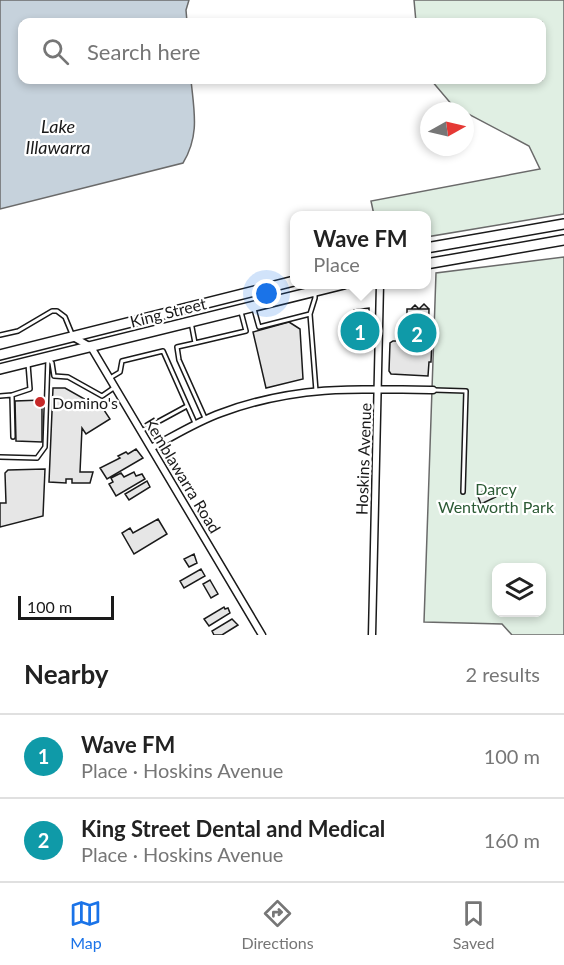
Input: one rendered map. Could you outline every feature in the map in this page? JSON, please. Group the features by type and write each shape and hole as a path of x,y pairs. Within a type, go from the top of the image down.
{"main road":[{"path":"431,247 564,224"},
{"path":"431,263 564,240"},
{"name":"King Street","path":"0,355 290,282"},
{"name":"King Street","path":"0,369 327,289"}],"street":[{"name":"Hoskins Avenue","path":"372,635 380,289"},
{"path":"73,337 91,347"},
{"name":"Kemblawarra Road","path":"91,347 262,635"},
{"path":"151,448 196,424 227,411 264,400 343,388 433,390"}],"lane":[{"path":"315,292 310,314 316,391"},
{"path":"253,307 259,327 310,314"},
{"path":"206,420 179,360 177,347 246,331 240,310"},
{"path":"0,335 18,331 52,311 57,311 65,317 73,337"},
{"path":"191,322 195,343"},
{"path":"110,379 120,372 122,361 163,351 196,424"},
{"path":"48,358 52,363 54,376 68,377 102,396 115,387"},
{"path":"0,457 37,458 45,447 48,358"},
{"path":"0,396 30,389 27,363"},
{"path":"433,390 466,391 463,492"},
{"path":"12,395 13,437"},
{"path":"141,431 187,406"}],"green space":[{"path":"414,0 564,0 564,214 431,236 431,211 373,211 371,201 540,169 529,146 474,117 474,102 450,102 434,84 546,84 546,18 416,18"},
{"name":"Darcy Wentworth Park","path":"564,257 564,635 512,635 502,624 424,622 436,273"}],"water":[{"name":"Lake Illawarra","path":"0,0 189,0 187,18 18,18 18,84 191,84 195,123 192,143 183,163 0,209"}],"building":[{"path":"424,304 429,309 428,341 432,341 428,376 391,374 389,371 390,343 407,341 407,309 415,305 419,309"},
{"path":"369,308 369,316 366,315 366,321 369,321 366,334 369,334 369,341 366,341 368,350 353,350 354,310"},
{"path":"407,309 429,309 428,341 407,341"},
{"path":"289,322 300,329 303,379 266,388 253,332"},
{"path":"53,388 65,388 104,410 110,419 86,434 82,428 80,472 93,472 90,483 72,483 72,479 66,479 66,483 49,482"},
{"path":"42,400 42,442 16,441 15,401"},
{"path":"136,449 143,458 107,479 100,468 120,458 118,456"},
{"path":"45,469 43,516 0,527 0,503 6,503 5,473 8,470"},
{"path":"134,472 136,476 142,474 145,479 116,496 109,484 113,482 111,478 121,473 124,477"},
{"path":"147,481 150,487 129,500 125,494"},
{"path":"495,486 500,495 481,504 477,494"},
{"path":"158,519 167,534 134,554 122,533 130,528 133,533"},
{"path":"194,554 197,563 189,567 184,559"},
{"path":"201,569 205,576 184,588 180,581"},
{"path":"210,580 218,594 211,598 203,584"},
{"path":"224,607 228,608 230,613 209,626 204,619"},
{"path":"232,619 238,625 222,635 214,635 212,631"}],"place":[{"name":"Wave FM","path":"360,331"},
{"name":"King Street Dental and Medical","path":"417,333"},
{"name":"Domino's","path":"40,402"}]}
